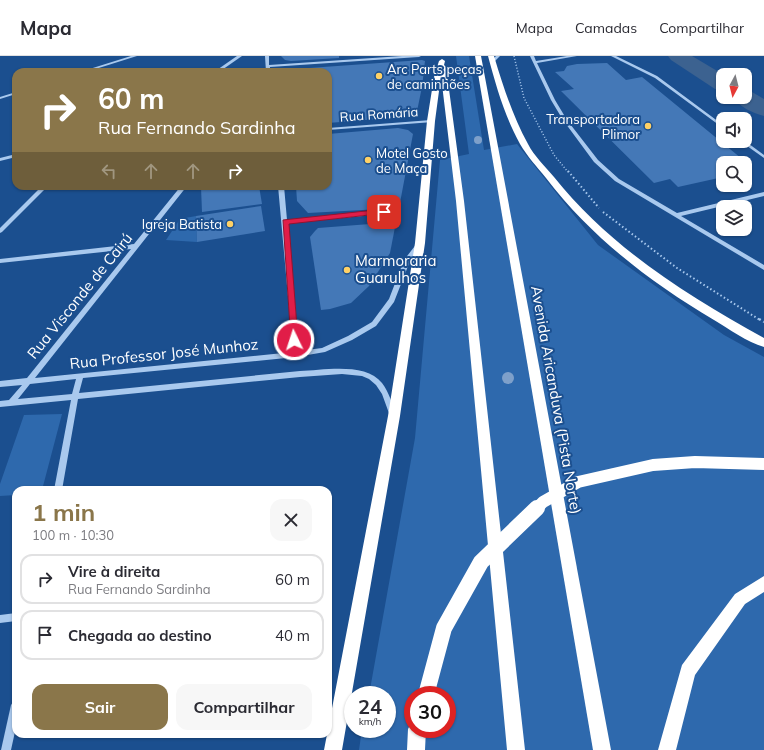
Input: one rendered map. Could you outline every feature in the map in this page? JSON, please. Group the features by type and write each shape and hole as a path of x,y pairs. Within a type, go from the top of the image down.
{"highway":[{"name":"Avenida Aricanduva (Pista Norte)","path":"478,56 602,750"},
{"path":"333,750 394,416 420,243 431,121 437,78 442,58"},
{"path":"442,58 460,201 516,750"},
{"path":"494,58 507,106 524,145 556,188 601,233 642,267 696,303 764,343"},
{"path":"428,686 444,628 481,562 543,502 578,482 653,465 694,462 764,464"},
{"path":"667,750 688,670 740,599 764,583"},
{"path":"416,750 417,738"}],"street":[{"path":"95,68 135,56"},
{"path":"222,68 240,56"},
{"path":"267,56 267,66 419,56"},
{"path":"532,56 553,100 565,120 596,160 617,180 764,268"},
{"path":"535,62 575,56"},
{"path":"613,56 656,77 716,122"},
{"path":"0,98 12,94"},
{"name":"Rua Romária","path":"332,129 431,121"},
{"path":"752,148 764,157"},
{"path":"0,160 12,156"},
{"path":"0,231 41,190"},
{"name":"Rua Visconde de Cairú","path":"11,402 181,190"},
{"path":"281,190 296,354"},
{"path":"677,215 764,194"},
{"path":"285,222 384,212"},
{"name":"Rua Professor José Munhoz","path":"0,384 323,350 350,338 374,324 392,300 407,260 420,243"},
{"path":"0,261 137,246"},
{"path":"0,404 300,374 345,371 368,374 379,384 394,416"},
{"path":"59,486 75,396 81,375"},
{"path":"0,619 12,618"},
{"path":"6,750 12,723"}],"path":[{"path":"514,56 524,98 554,155 602,211 677,268 764,322"}],"shaded area":[{"path":"456,56 469,56 484,150 517,144 598,245 724,335 764,357 764,750 359,750 361,738 396,738 396,686 371,686 415,438 440,160 469,154"},
{"path":"196,216 197,242 166,240 180,219"},
{"path":"62,414 43,486 12,486 12,495 0,496 0,484 24,415"}],"building":[{"path":"281,56 339,56 339,58 291,61 285,60"},
{"path":"425,61 422,87 416,116 332,123 332,68 309,68"},
{"name":"Transportadora Plimor","path":"607,63 626,80 642,77 716,138 716,148 729,148 738,156 716,156 716,179 678,187 670,179 654,183 561,91 574,89 555,72 564,71 567,66 577,64"},
{"name":"Motel Gosto de Maça","path":"398,128 408,130 413,134 399,208 308,213 297,201 296,190 332,190 332,134"},
{"path":"201,190 260,190 262,204 202,212"},
{"name":"Igreja Batista","path":"261,206 265,231 197,242 196,216"},
{"name":"Marmoraria Guarulhos","path":"396,222 390,253 369,286 351,303 321,310 310,237 315,231 318,228"}],"waterway":[{"path":"678,56 716,80"},
{"path":"752,102 764,109"}],"place":[{"name":"Arc Parts peças de caminhões","path":"379,76"},
{"name":"Transportadora Plimor","path":"648,126"},
{"name":"Motel Gosto de Maça","path":"368,160"},
{"name":"Igreja Batista","path":"230,224"},
{"name":"Marmoraria Guarulhos","path":"347,270"}],"route":[{"path":"294,340 285,222 384,212"}]}
